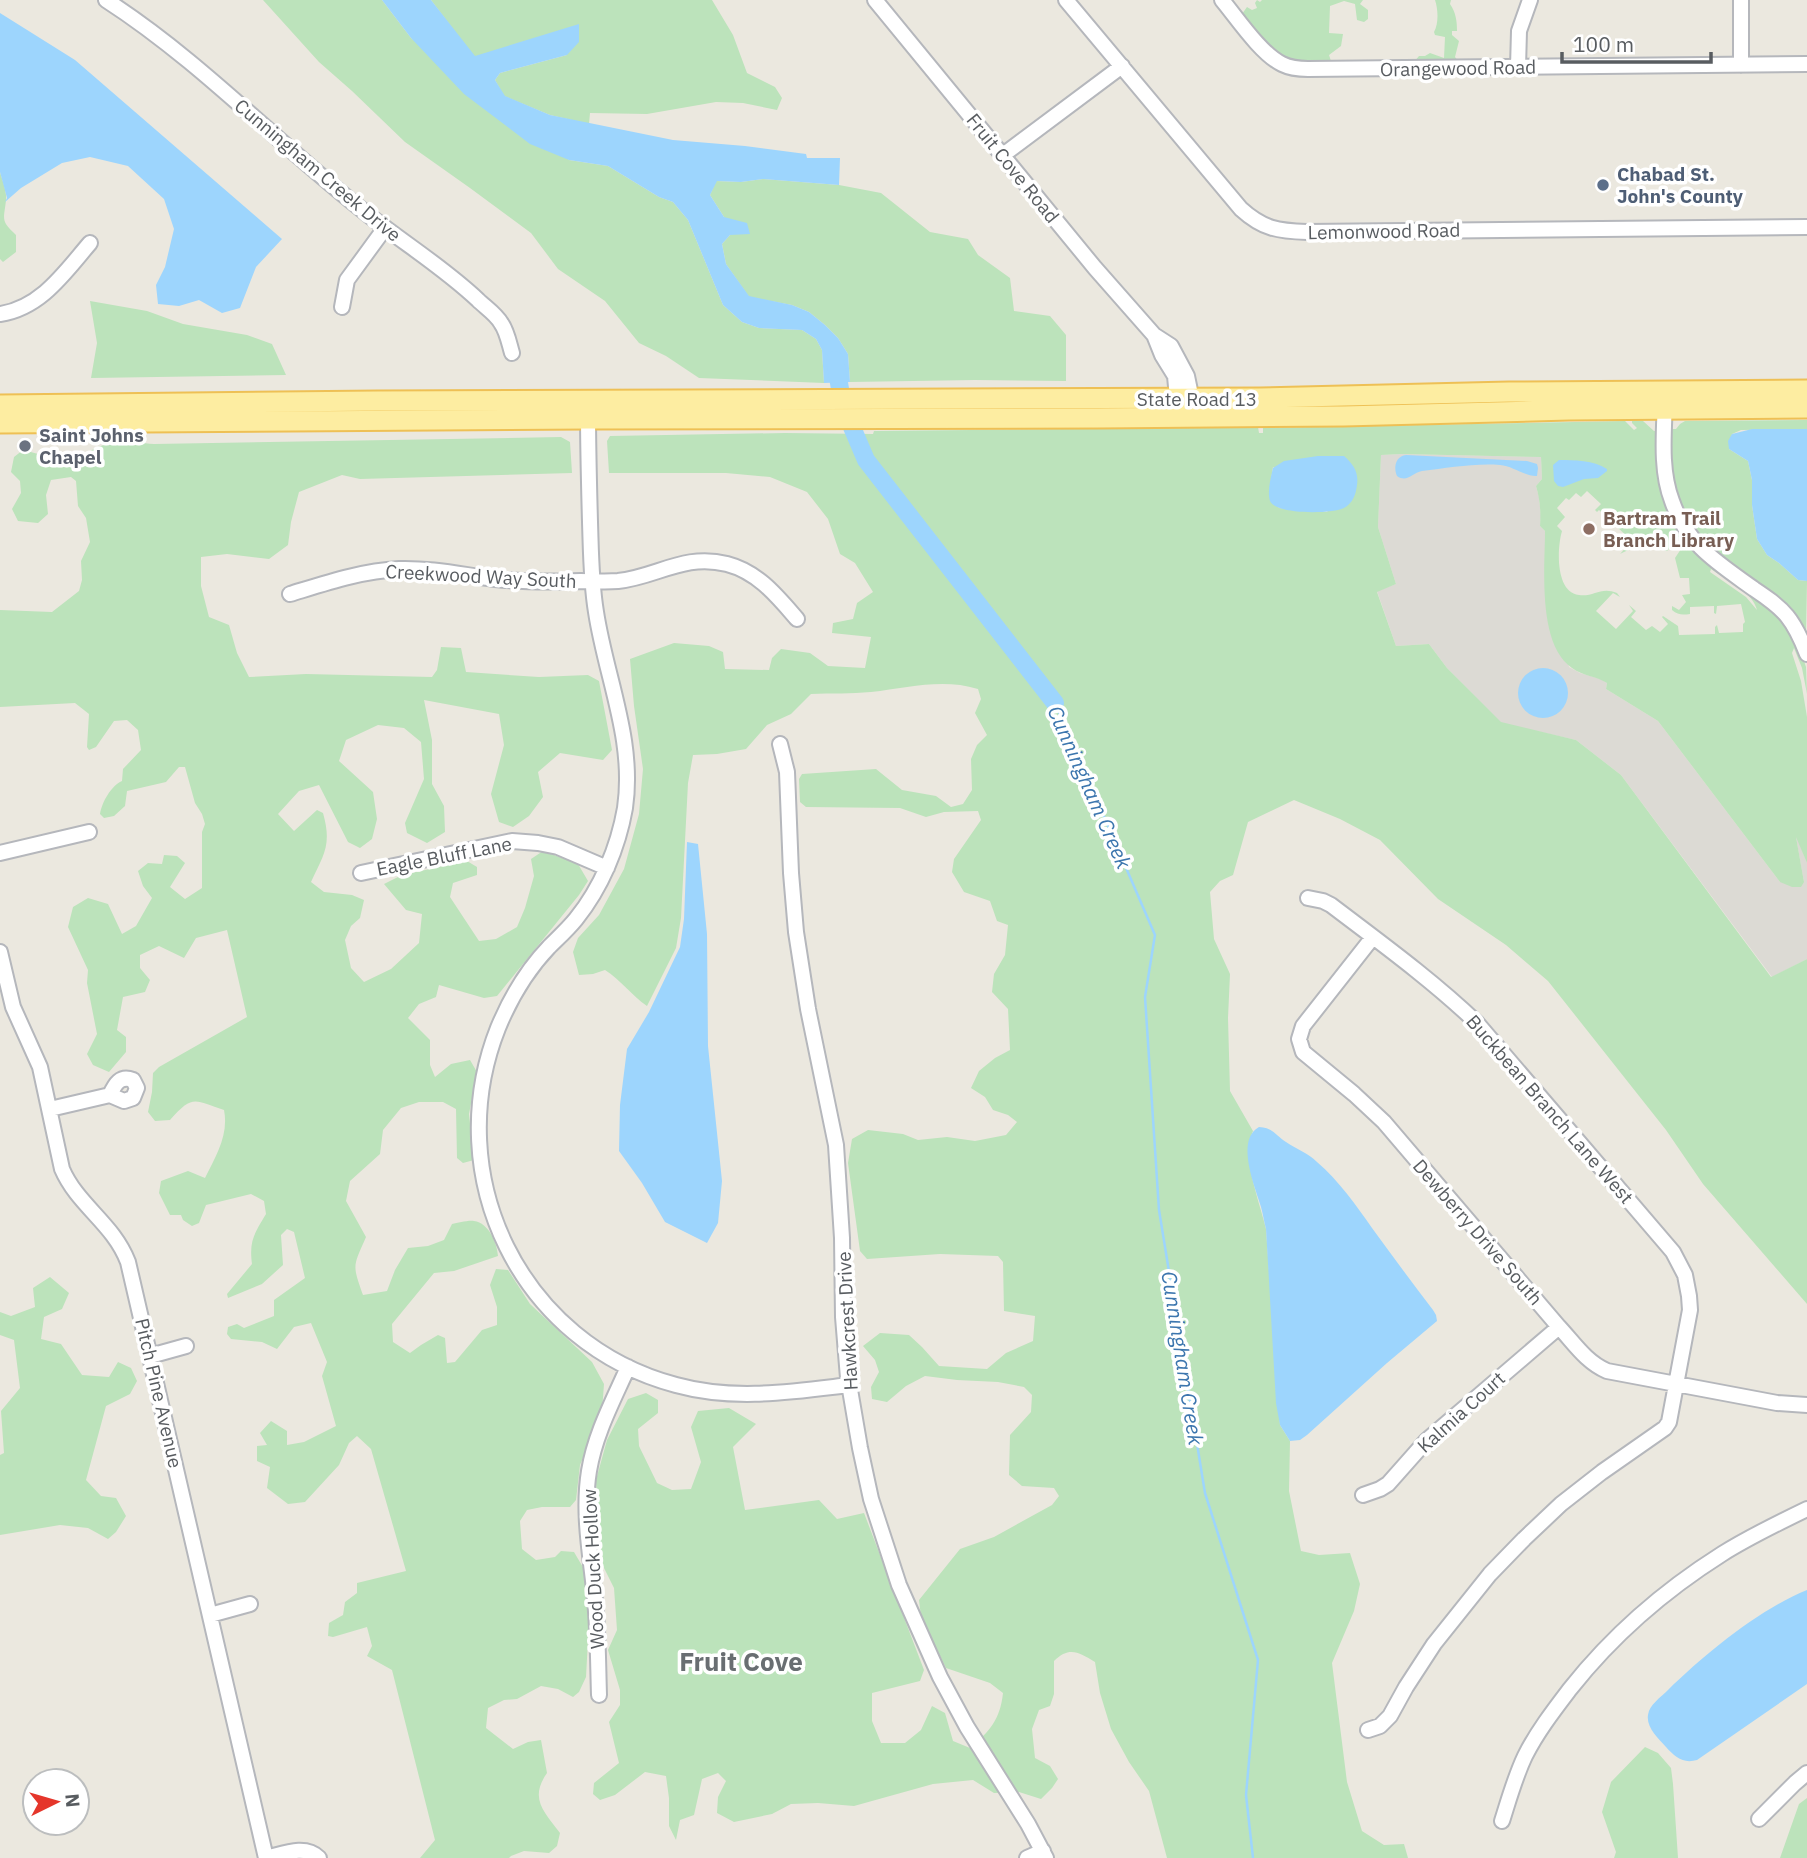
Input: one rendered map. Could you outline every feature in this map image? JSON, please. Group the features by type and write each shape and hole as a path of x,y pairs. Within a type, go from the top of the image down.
{"main road":[{"name":"State Road 13","path":"62,413 816,410 878,400 1186,408 1344,416 1522,411 1807,390"},
{"name":"State Road 13","path":"1665,400 1807,408"},
{"path":"0,405 62,413"},
{"name":"State Road 13","path":"816,410 870,419 1186,408"},
{"path":"0,423 62,413"}],"street":[{"name":"Cunningham Creek Drive","path":"106,0 204,74 384,228 459,282 501,322 512,353"},
{"name":"Fruit Cove Road","path":"875,0 1095,268 1154,335 1175,376 1186,408"},
{"name":"Lemonwood Road","path":"1066,0 1241,209 1250,218 1269,228 1307,232 1807,227"},
{"name":"Orangewood Road","path":"1222,0 1271,58 1294,68 1807,64"},
{"path":"1518,67 1519,31 1530,0"},
{"path":"1741,0 1741,65"},
{"path":"1003,155 1122,66"},
{"path":"342,307 347,280 384,228"},
{"path":"0,314 21,309 50,290 90,243"},
{"path":"1665,400 1667,486 1671,501 1688,534 1714,560 1775,604 1798,634 1807,654"},
{"path":"588,410 592,581 599,629 624,741 627,775 625,809 607,868 587,905 535,963 508,1006 499,1026 485,1069 479,1111 478,1142 487,1197 500,1234 519,1270 542,1302 583,1339 628,1367 655,1379 721,1394 770,1395 849,1385"},
{"name":"Creekwood Way South","path":"290,594 349,576 398,569 536,582 616,581 681,564 714,562 742,569 759,579 797,619"},
{"name":"Hawkcrest Drive","path":"780,744 788,783 796,932 808,1009 836,1145 842,1238 843,1317 849,1385 871,1499 899,1585 923,1643 967,1727 1044,1854"},
{"path":"0,853 89,832"},
{"name":"Eagle Bluff Lane","path":"361,873 512,841 558,847 607,868"},
{"name":"Buckbean Branch Lane West","path":"1308,898 1331,905 1455,1003 1476,1023 1673,1251 1685,1275 1689,1296 1689,1319 1669,1422 1665,1428 1561,1504 1524,1539 1490,1574 1434,1644 1390,1716 1380,1726 1368,1730"},
{"name":"Dewberry Drive South","path":"1373,937 1303,1026 1299,1039 1307,1058 1354,1094 1384,1122 1559,1327 1597,1367 1777,1403 1807,1405"},
{"name":"Pitch Pine Avenue","path":"0,952 13,1007 40,1067 62,1169 78,1195 111,1230 124,1250 131,1273 266,1858"},
{"path":"50,1109 110,1095"},
{"name":"Kalmia Court","path":"1363,1495 1388,1483 1427,1440 1559,1327"},
{"path":"150,1356 186,1346"},
{"name":"Wood Duck Hollow","path":"599,1695 597,1624 586,1516 587,1488 593,1451 628,1367"},
{"path":"1502,1821 1517,1773 1537,1735 1578,1679 1607,1647 1687,1577 1759,1532 1807,1509"},
{"path":"210,1615 250,1604"},
{"path":"1759,1819 1807,1773"},
{"path":"266,1858 304,1850 314,1853 318,1858"},
{"path":"1027,1858 1044,1854"}],"shaded area":[{"path":"1381,455 1541,457 1542,479 1536,486 1540,526 1545,531 1569,667 1601,679 1607,683 1606,689 1658,721 1780,882 1804,882 1795,832 1807,863 1807,959 1772,977 1621,775 1576,740 1501,723 1447,668 1429,644 1396,646 1377,591 1396,584 1378,527"}],"green space":[{"path":"263,0 382,0 411,38 569,160 608,166 659,197 673,202 688,220 723,305 742,322 759,328 802,330 816,339 822,350 824,383 699,378 666,356 639,343 605,301 558,269 531,233 405,142 319,62"},
{"path":"431,0 712,0 733,35 747,73 775,87 782,98 777,110 743,103 716,102 647,114 590,113 589,124 550,115 504,96 495,80 500,73 567,55 474,57"},
{"path":"1257,0 1363,0 1360,4 1368,10 1368,19 1364,22 1357,20 1355,4 1344,1 1330,6 1329,33 1343,34 1341,46 1329,55 1332,64 1294,62 1278,55 1248,25 1242,14 1247,7 1252,10 1257,8"},
{"path":"1435,0 1451,0 1457,27 1457,31 1452,31 1452,35 1459,41 1455,57 1459,62 1414,62 1419,56 1430,53 1444,58 1445,37 1435,35 1434,32 1438,16"},
{"path":"0,172 6,197 4,219 16,235 16,252 3,262 0,259"},
{"path":"763,179 839,185 881,193 930,232 968,239 978,255 1010,278 1014,311 1050,316 1066,335 1066,381 850,382 848,354 838,338 825,325 809,312 792,305 749,297 726,264 722,244 730,235 724,217 710,195 716,181"},
{"path":"90,301 147,311 183,324 247,335 272,344 286,375 91,378 97,343"},
{"path":"1807,420 1807,429 1741,430 1732,434 1729,449 1748,461 1757,539 1767,555 1798,580 1807,581 1804,632 1773,596 1716,554 1690,526 1672,479 1670,443 1672,429 1685,421"},
{"path":"1625,421 1634,430 1637,428 1632,421 1643,421 1657,431 1662,496 1681,534 1667,551 1643,547 1620,554 1632,541 1599,510 1595,510 1601,504 1587,491 1581,497 1576,493 1569,500 1566,498 1557,508 1565,517 1557,526 1562,531 1559,558 1566,586 1579,595 1602,591 1617,593 1620,597 1613,593 1596,611 1616,629 1633,611 1629,605 1636,611 1631,617 1646,630 1652,626 1660,632 1668,624 1663,616 1678,626 1679,635 1715,634 1717,625 1719,633 1743,632 1745,622 1741,604 1717,606 1716,614 1714,606 1690,607 1690,614 1678,614 1672,610 1672,606 1679,610 1686,602 1682,595 1690,594 1689,578 1680,578 1675,558 1688,543 1760,600 1788,628 1806,667 1807,694 1802,668 1794,648 1792,653 1801,681 1807,717 1807,863 1796,837 1804,882 1801,887 1780,882 1658,721 1606,689 1607,683 1576,671 1561,657 1553,642 1545,604 1545,531 1540,526 1536,486 1542,479 1541,457 1381,455 1378,527 1396,584 1377,592 1396,646 1429,644 1447,668 1501,722 1576,740 1621,775 1771,977 1807,959 1807,1304 1703,1184 1666,1130 1548,981 1506,945 1438,899 1380,840 1340,819 1294,800 1248,822 1233,875 1220,881 1210,892 1214,939 1230,974 1230,1091 1253,1131 1249,1153 1250,1166 1266,1229 1280,1425 1290,1441 1289,1491 1301,1551 1319,1555 1350,1553 1360,1584 1354,1611 1332,1663 1347,1782 1362,1831 1384,1845 1404,1844 1408,1858 1167,1858 1149,1791 1111,1729 1100,1693 1095,1662 1074,1652 1064,1653 1054,1661 1054,1694 1050,1706 1039,1710 1032,1729 1035,1758 1050,1766 1058,1779 1041,1799 1019,1792 994,1793 973,1780 933,1784 854,1806 791,1804 772,1814 734,1822 717,1813 718,1797 726,1781 718,1773 702,1779 694,1815 680,1820 676,1840 669,1826 666,1776 645,1772 615,1795 600,1800 593,1794 594,1783 619,1763 609,1722 620,1705 620,1690 608,1650 617,1630 614,1588 601,1562 596,1480 607,1440 628,1399 646,1393 658,1400 658,1413 638,1429 639,1446 657,1483 672,1490 691,1489 701,1462 691,1427 698,1411 729,1408 756,1424 733,1447 745,1510 819,1500 837,1519 864,1513 924,1670 920,1681 872,1693 872,1721 881,1743 905,1743 921,1730 932,1706 945,1713 953,1741 970,1748 993,1724 1003,1693 990,1683 946,1668 921,1617 919,1600 960,1549 994,1537 1052,1505 1059,1496 1054,1488 1022,1486 1009,1475 1010,1435 1031,1412 1032,1395 1024,1387 925,1376 906,1386 887,1402 872,1399 871,1387 879,1372 875,1360 863,1346 880,1333 909,1335 939,1366 987,1369 1006,1353 1033,1341 1035,1316 1004,1311 1003,1262 998,1256 940,1254 867,1259 860,1251 848,1163 852,1139 868,1130 903,1134 918,1140 947,1137 975,1141 1006,1135 1017,1122 1008,1115 993,1110 985,1097 971,1088 979,1071 1010,1050 1008,1009 992,992 994,974 1005,955 1008,925 997,921 990,901 964,892 952,872 954,859 981,820 978,811 944,812 926,817 900,808 806,807 800,802 799,779 802,774 876,769 902,790 936,796 951,807 963,804 972,790 971,759 977,745 987,735 975,713 981,699 978,689 938,684 864,693 811,694 791,714 767,725 746,749 693,755 688,783 681,918 676,948 647,1006 605,970 579,975 573,952 578,938 599,915 624,869 639,814 643,769 630,659 674,643 709,646 723,652 725,669 769,670 772,658 781,649 810,653 828,666 865,668 871,637 832,633 833,623 853,619 857,603 873,592 855,563 840,554 828,519 807,492 770,477 726,473 609,473 607,441 610,436 873,434 874,431 1258,427 1259,433 1263,433 1263,428","holes":["1273,467 1328,512 1279,508 1269,493","1711,569 1745,592 1757,610 1746,597 1710,572"]},
{"path":"561,437 570,442 572,473 360,479 342,475 299,492 288,545 269,559 227,554 201,557 201,586 209,617 229,625 237,653 249,677 306,674 432,677 437,670 441,647 461,648 466,672 539,677 588,675 599,681 612,750 603,760 560,753 538,772 543,797 529,816 513,827 499,822 491,794 504,745 499,714 424,700 432,740 432,784 444,806 445,832 427,843 407,833 405,823 424,779 421,742 404,728 378,725 346,740 339,761 373,792 377,819 372,839 360,848 348,842 319,785 299,791 278,814 294,831 317,810 323,813 327,842 311,882 324,892 352,895 364,900 360,918 351,926 345,940 351,968 364,982 391,969 419,943 422,914 406,910 384,884 402,875 467,861 477,867 477,875 453,883 450,897 479,941 496,939 517,927 534,876 531,859 543,851 578,864 588,881 497,996 484,998 439,985 436,997 419,1004 408,1018 430,1040 430,1065 435,1077 451,1064 470,1060 477,1072 469,1114 474,1160 463,1163 457,1158 456,1109 443,1102 419,1102 401,1108 383,1130 380,1154 350,1181 346,1201 366,1237 356,1266 363,1295 387,1291 408,1248 428,1246 444,1240 452,1224 474,1221 484,1225 496,1245 498,1256 454,1271 434,1273 392,1324 393,1342 410,1353 438,1335 445,1338 447,1363 455,1362 482,1330 497,1325 497,1307 490,1285 496,1269 508,1270 530,1304 592,1362 604,1384 602,1411 580,1465 576,1500 570,1507 527,1510 520,1521 522,1549 536,1560 555,1557 561,1551 574,1552 584,1569 589,1621 586,1677 579,1692 573,1697 558,1689 541,1686 517,1699 504,1700 488,1708 486,1728 513,1749 541,1740 547,1773 539,1790 539,1798 544,1811 560,1833 557,1846 549,1853 524,1851 509,1858 420,1858 435,1840 392,1670 367,1656 372,1646 367,1627 328,1636 329,1623 343,1615 345,1602 357,1593 357,1583 406,1571 371,1449 357,1436 349,1443 339,1465 305,1502 288,1504 267,1488 270,1467 257,1461 257,1446 267,1445 260,1433 271,1421 287,1431 287,1445 304,1442 336,1426 322,1376 327,1362 311,1323 294,1327 277,1349 262,1342 231,1339 227,1334 228,1327 237,1324 244,1328 274,1316 274,1300 305,1278 294,1232 287,1229 281,1235 283,1265 262,1284 228,1298 227,1294 252,1264 253,1238 266,1214 264,1201 251,1194 206,1205 199,1223 192,1226 183,1220 181,1215 170,1215 159,1193 161,1181 188,1171 205,1178 223,1137 224,1110 200,1102 184,1106 170,1120 155,1121 148,1112 153,1073 159,1067 247,1017 227,930 196,938 184,958 159,946 140,955 140,968 150,980 145,992 123,997 117,1030 126,1037 126,1052 109,1072 93,1065 87,1054 97,1034 87,983 88,970 68,927 73,907 88,898 108,904 122,934 136,926 152,898 143,886 138,871 148,863 162,864 164,855 177,856 185,863 170,887 185,899 202,888 202,832 205,824 195,803 185,767 179,767 166,782 127,791 125,806 114,816 104,818 100,814 108,795 122,781 123,769 141,750 138,730 127,720 114,721 96,747 89,750 89,714 75,703 0,707 0,610 52,612 79,591 82,580 81,561 90,542 86,518 78,506 76,481 71,477 51,480 46,495 48,514 38,523 18,521 12,509 21,493 20,481 11,472 14,457 23,450 42,455 49,463 71,464 92,450 119,442 154,444"},
{"path":"50,1277 69,1293 62,1309 44,1317 41,1339 61,1344 82,1375 109,1377 118,1362 131,1368 137,1381 130,1394 106,1406 86,1480 101,1496 116,1498 126,1516 108,1539 88,1528 60,1525 0,1535 0,1455 4,1453 1,1411 20,1388 14,1340 0,1335 0,1312 11,1316 35,1307 33,1288"},
{"path":"1645,1747 1658,1753 1671,1768 1678,1858 1614,1858 1616,1852 1602,1812 1611,1782"},
{"path":"1807,1798 1807,1858 1780,1858 1799,1804"}],"water":[{"path":"382,0 431,0 475,56 579,24 579,42 567,55 500,73 495,80 505,96 550,115 673,140 806,154 807,158 840,158 839,185 763,179 717,181 710,195 724,217 747,223 750,234 730,235 722,244 726,264 749,296 792,305 809,312 825,325 838,338 848,354 850,382 824,383 822,350 816,339 802,330 759,328 742,322 723,305 688,220 673,202 659,197 608,166 569,160 530,144 464,94 411,38"},
{"path":"0,13 75,60 282,239 256,267 240,308 222,313 199,300 179,306 158,304 156,285 165,267 174,229 164,199 128,166 90,157 62,163 21,188 5,202 7,198 0,172"},
{"path":"1752,429 1807,429 1807,581 1798,580 1767,555 1757,539 1748,461 1729,449 1728,441 1732,434"},
{"path":"1406,455 1527,461 1537,464 1537,476 1500,465 1481,465 1422,471 1401,478 1397,476 1395,466 1400,457"},
{"path":"1318,456 1344,456 1353,465 1357,488 1350,504 1338,510 1317,512 1293,511 1274,506 1269,493 1273,468 1284,461"},
{"path":"1559,460 1590,462 1607,471 1598,478 1558,486 1554,481 1553,465"},
{"path":"1543,668 1560,676 1568,693 1560,710 1543,718 1526,710 1518,693 1526,676"},
{"path":"687,842 698,844 707,934 708,1046 722,1181 718,1223 707,1243 665,1222 619,1151 620,1105 627,1049 649,1012 680,947 684,919"},
{"path":"1259,1127 1271,1130 1310,1156 1333,1177 1433,1310 1437,1321 1300,1440 1290,1441 1280,1425 1276,1403 1266,1229 1251,1176 1248,1153 1248,1142"},
{"path":"1807,1590 1807,1684 1697,1760 1688,1761 1676,1757 1651,1728 1648,1715 1653,1705 1698,1662 1733,1634 1770,1609"}],"waterway":[{"name":"Cunningham Creek","path":"835,360 843,406 866,460 1055,703"},
{"name":"Cunningham Creek","path":"1055,703 1155,935 1145,997 1159,1210 1205,1493 1258,1660 1246,1795 1253,1858"}],"place":[{"name":"Chabad St. John's County","path":"1603,185"},
{"name":"Saint Johns Chapel","path":"25,446"},
{"name":"Bartram Trail Branch Library","path":"1589,529"}],"district":[{"name":"Fruit Cove","path":"741,1661"}]}
